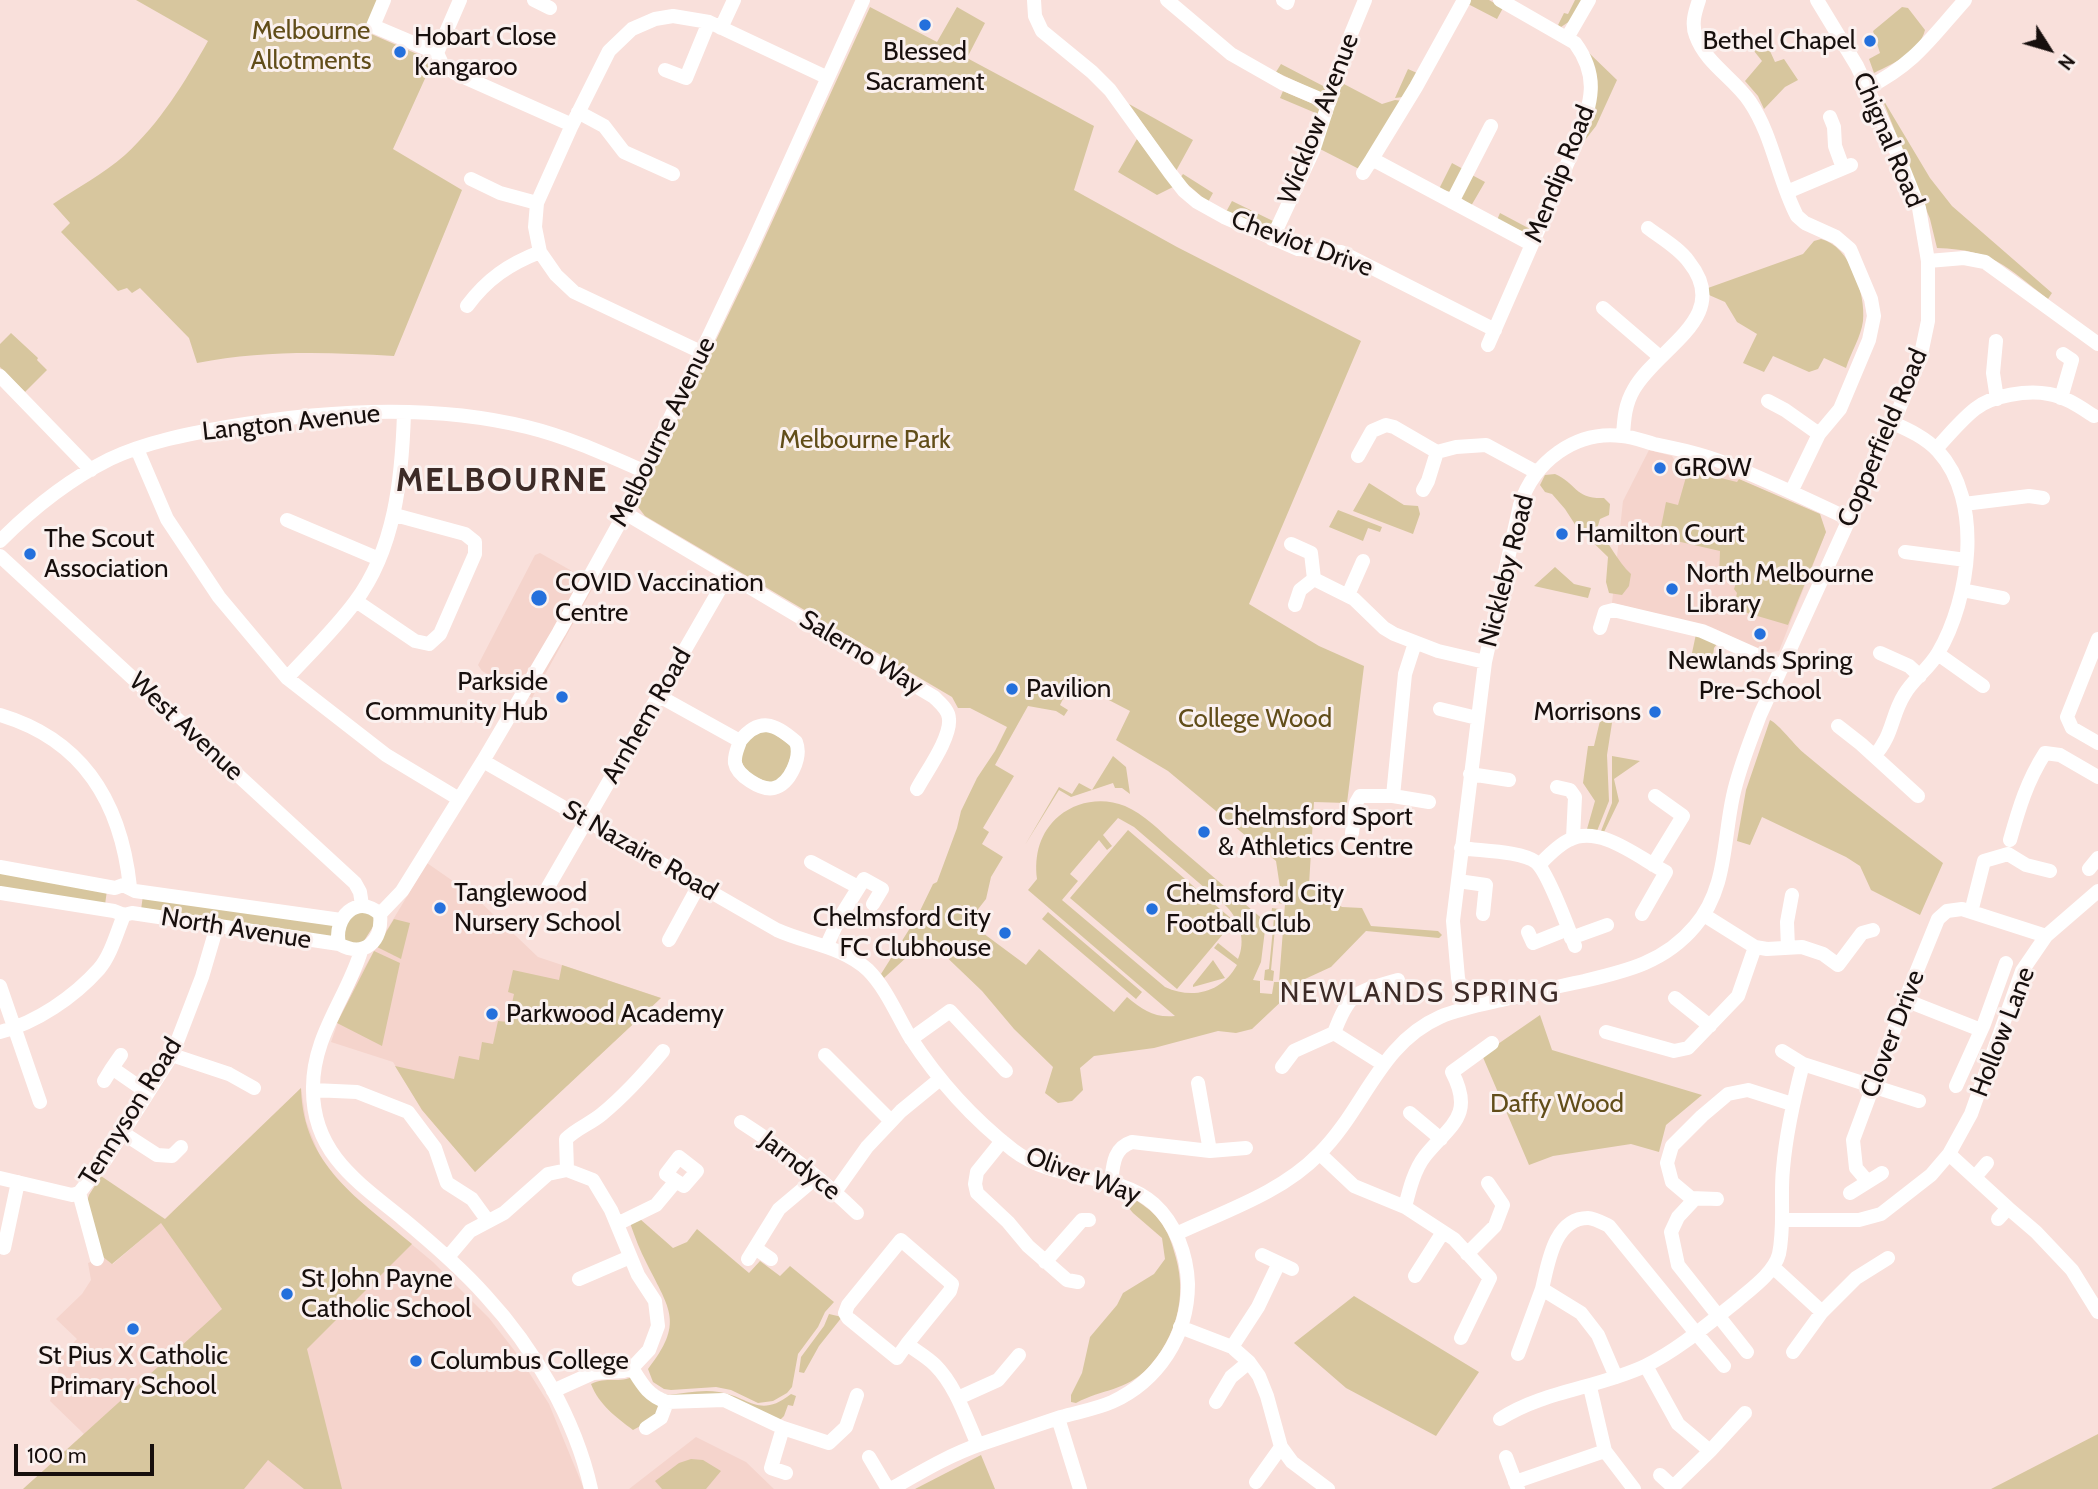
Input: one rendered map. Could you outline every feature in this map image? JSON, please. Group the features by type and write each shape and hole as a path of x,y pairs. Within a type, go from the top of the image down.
{"street":[{"path":"384,0 373,26 438,53"},
{"path":"460,0 438,53 439,59 448,69 575,119 604,126 624,152 673,174"},
{"path":"534,0 550,8"},
{"path":"665,70 686,78 715,25 734,0"},
{"name":"Melbourne Avenue","path":"591,1489 576,1441 553,1391 508,1322 448,1257 341,1167 322,1136 313,1090 316,1063 333,1012 357,965 361,950 369,945 377,934 381,923 380,914 402,891 483,761 625,513 863,0"},
{"name":"Cheviot Drive","path":"1034,0 1035,16 1042,31 1110,90 1184,191 1197,202 1224,217 1298,249 1341,253 1495,330"},
{"path":"1167,0 1231,54 1282,83 1329,103"},
{"path":"1283,0 1287,3 1288,0"},
{"name":"Wicklow Avenue","path":"1272,239 1313,151 1351,34 1366,0"},
{"path":"1363,173 1416,87 1464,0"},
{"name":"Mendip Road","path":"1488,345 1589,108 1592,83 1583,54 1567,38 1500,0"},
{"path":"1567,38 1589,0"},
{"path":"1699,0 1693,15 1695,33 1702,51 1749,100 1759,118 1797,216 1805,223 1836,237 1850,249 1871,299 1874,316 1869,340 1854,377 1840,409 1819,434 1791,492"},
{"name":"Chignal Road","path":"1817,0 1843,40 1867,88 1919,208 1928,261"},
{"path":"1867,88 1913,60 1965,0"},
{"path":"701,352 574,292 556,275 540,252 536,227 537,203 575,119 609,51 632,29 654,19 673,16 715,25 826,77"},
{"path":"1787,192 1847,167 1835,146 1834,127 1830,117"},
{"path":"1452,202 1491,126"},
{"path":"1372,159 1531,244"},
{"path":"471,179 500,193 537,203"},
{"path":"1623,436 1629,399 1635,386 1696,321 1704,293 1698,274 1688,259 1657,243 1648,228"},
{"path":"467,306 484,285 503,269 540,252"},
{"path":"1928,261 1964,258 1985,262 2098,344"},
{"name":"Copperfield Road","path":"1176,1234 1261,1195 1293,1176 1320,1154 1349,1117 1394,1049 1413,1032 1440,1017 1466,1008 1645,965 1672,950 1704,915 1721,875 1733,797 1760,715 1920,359 1928,321 1928,261"},
{"path":"1604,308 1660,357"},
{"path":"1996,341 1993,373 1997,399"},
{"path":"2061,398 2072,360 2063,354"},
{"path":"0,376 91,470"},
{"path":"1936,449 1977,407 1997,399 2026,394 2049,394 2094,416"},
{"path":"1768,401 1819,434"},
{"name":"Langton Avenue","path":"0,541 48,498 112,458 188,434 286,418 335,414 442,413 527,427 646,472"},
{"path":"287,678 356,601 379,559 395,515 404,414"},
{"path":"1874,756 1889,736 1903,696 1938,654 1962,590 1968,530 1964,505 1952,473 1936,449 1914,433 1893,423"},
{"path":"1358,456 1372,431 1386,425 1437,452 1456,447 1486,445 1536,472"},
{"name":"Nickleby Road","path":"1466,1008 1458,978 1453,921 1476,719 1485,662 1520,505 1536,472 1556,452 1574,443 1595,437 1623,436 1726,463 1849,519"},
{"path":"137,449 167,519 219,597 287,678 386,755 459,799"},
{"path":"1423,489 1437,452"},
{"path":"1964,505 2029,496 2043,498"},
{"name":"Salerno Way","path":"625,513 934,696 944,707 949,719 946,735 917,789"},
{"path":"356,601 415,642 429,643 440,634 475,554 475,542 465,534 395,515"},
{"path":"287,520 379,559"},
{"path":"1291,544 1311,553 1314,579"},
{"path":"1905,552 1966,560"},
{"name":"West Avenue","path":"0,556 355,883 362,905"},
{"path":"1348,595 1363,561"},
{"name":"Arnhem Road","path":"548,887 728,575"},
{"path":"1314,579 1348,595 1384,628 1415,643 1485,662"},
{"path":"1295,604 1300,590 1314,579"},
{"path":"1962,590 2003,598"},
{"path":"1600,628 1605,612 1613,610 1702,631 1783,667"},
{"path":"2098,639 2067,717 2072,728 2098,743"},
{"path":"1393,796 1405,674 1415,643"},
{"path":"1880,653 1909,666 1920,676"},
{"path":"1938,654 1983,686"},
{"path":"659,696 740,741"},
{"path":"1440,709 1476,719"},
{"path":"0,715 53,738 97,782 121,833 127,857 127,889 110,898 110,903 123,913 101,968 49,1012 7,1030"},
{"path":"760,724 772,726 796,742 796,762 781,784 775,788 763,787 744,776 737,768 735,757 740,741 760,724"},
{"path":"1838,726 1918,796"},
{"path":"2010,840 2025,787 2045,753 2060,755 2098,778"},
{"name":"St Nazaire Road","path":"483,761 798,939"},
{"path":"1470,774 1509,780"},
{"path":"1557,787 1570,790 1575,797 1573,838"},
{"path":"1352,833 1356,803 1360,796 1393,796 1429,802"},
{"path":"1653,865 1684,816 1655,796"},
{"path":"1539,865 1573,838 1591,835 1604,838 1667,872 1642,914"},
{"path":"1461,848 1519,856 1539,865 1571,938"},
{"path":"1971,912 1979,857 2008,853 2026,865 2050,871"},
{"path":"811,862 858,887"},
{"name":"North Avenue","path":"0,867 127,889 341,920"},
{"path":"827,946 864,879 882,889 873,904"},
{"path":"1458,881 1486,885 1483,914"},
{"path":"669,940 699,885"},
{"name":"North Avenue","path":"123,913 139,903 127,889"},
{"name":"Hollow Lane","path":"1783,1220 1860,1220 1881,1214 1931,1175 1949,1154 1971,1114 2022,971 2046,936 2098,891"},
{"name":"North Avenue","path":"0,893 340,944"},
{"path":"1788,948 1787,922 1792,895"},
{"path":"361,950 350,951 340,944 337,934 341,920 349,910 362,905 373,907 380,914"},
{"name":"Clover Drive","path":"1868,1182 1856,1168 1853,1140 1938,919 1947,911 1962,909 2046,936"},
{"path":"1704,915 1755,947 1802,947 1823,954 1838,965 1862,933 1873,930"},
{"path":"1528,932 1533,943 1571,938 1607,925"},
{"name":"Tennyson Road","path":"97,1259 79,1194 123,1133 172,1055 202,978 217,926"},
{"name":"Oliver Way","path":"798,939 827,946 848,956 867,970 940,1079 968,1110 1002,1141 1031,1162 1048,1169 1127,1187 1143,1195 1167,1218 1176,1234 1187,1270 1186,1300 1180,1327 1162,1364 1132,1391 1110,1402 943,1459 890,1489"},
{"path":"1606,1032 1674,1051 1688,1048 1738,996 1755,947"},
{"path":"1956,1086 1981,1030 2006,962"},
{"path":"1282,1067 1294,1051 1334,1033 1342,1011 1358,992 1398,980"},
{"path":"0,986 7,1030 40,1102"},
{"path":"1675,998 1710,1026"},
{"path":"1905,1000 1981,1030"},
{"path":"911,1039 950,1011 1006,1071"},
{"path":"1334,1033 1383,1064"},
{"path":"1405,1207 1409,1188 1423,1158 1450,1130 1463,1105 1460,1087 1452,1072 1492,1043"},
{"path":"567,1171 566,1139 576,1128 599,1117 622,1097 663,1051"},
{"path":"1782,1051 1803,1064 1919,1101"},
{"path":"121,1055 108,1074 148,1093"},
{"path":"172,1055 229,1074 254,1088"},
{"path":"825,1055 891,1121"},
{"path":"1500,1419 1522,1406 1590,1387 1646,1366 1720,1315 1773,1267 1778,1256 1783,1220 1783,1168 1792,1104 1803,1064"},
{"path":"835,1192 867,1147 891,1121 940,1079"},
{"path":"1198,1083 1210,1151"},
{"path":"313,1090 357,1091 408,1112 435,1148 447,1183 472,1199 488,1221"},
{"path":"1717,1199 1691,1198 1672,1182 1667,1163 1672,1146 1728,1094 1748,1090 1792,1104"},
{"path":"1410,1113 1441,1139"},
{"name":"Jarndyce","path":"741,1122 777,1145 857,1213"},
{"path":"123,1133 157,1155 178,1157"},
{"path":"1002,1141 978,1172 975,1184 977,1193 1008,1222 1027,1247 1067,1280 1078,1282"},
{"path":"1111,1183 1116,1155 1123,1145 1132,1142 1210,1151 1245,1148"},
{"path":"1320,1154 1354,1186 1405,1207 1454,1239 1490,1278 1461,1338"},
{"path":"1949,1154 1975,1177 2003,1214 2036,1231 2072,1270 2098,1312"},
{"path":"1975,1177 1987,1163"},
{"path":"448,1257 470,1231 519,1202 531,1186 548,1174 567,1171 593,1180 617,1224 630,1257 655,1301 658,1315 654,1339 649,1350 632,1368 593,1373 553,1391"},
{"path":"1850,1193 1882,1173"},
{"path":"771,1259 752,1253 779,1209 817,1177"},
{"path":"0,1178 72,1195 79,1194"},
{"path":"617,1224 656,1205 676,1181"},
{"path":"4,1248 18,1182"},
{"path":"1467,1254 1495,1226 1503,1205 1488,1183"},
{"path":"1691,1198 1692,1202 1678,1217 1671,1233 1678,1265 1747,1352"},
{"path":"1518,1354 1542,1289 1550,1250 1568,1224 1588,1218 1609,1226 1724,1366"},
{"path":"1045,1262 1082,1220 1089,1220"},
{"path":"1415,1276 1443,1232"},
{"path":"901,1241 952,1284 950,1291 907,1344 897,1357 848,1318 845,1312 901,1241"},
{"path":"1233,1347 1285,1266 1262,1255"},
{"path":"579,1279 630,1257"},
{"path":"1793,1352 1822,1312 1856,1278 1888,1258"},
{"path":"1773,1267 1822,1312"},
{"path":"1542,1289 1581,1313 1598,1335 1616,1377"},
{"path":"1180,1327 1233,1347 1249,1362 1259,1376 1267,1396 1281,1447 1292,1462 1328,1489"},
{"path":"907,1344 934,1364 947,1379 978,1445"},
{"path":"958,1398 998,1380 1019,1355"},
{"path":"1216,1402 1231,1377 1249,1362"},
{"path":"1646,1366 1678,1424 1710,1451"},
{"path":"632,1368 648,1393 667,1402 724,1400 783,1428 829,1443 846,1427 857,1395"},
{"path":"1590,1387 1605,1451 1634,1489"},
{"path":"646,1428 661,1418 667,1402"},
{"path":"1660,1475 1673,1486 1745,1413"},
{"path":"1058,1418 1080,1489"},
{"path":"783,1428 771,1468 786,1473"},
{"path":"1256,1482 1281,1447"},
{"path":"1506,1457 1516,1486 1605,1451"},
{"path":"869,1457 890,1489"}],"shaded area":[{"path":"1649,450 1672,456 1682,464 1687,460 1715,469 1820,514 1826,532 1779,651 1766,653 1711,627 1612,603 1623,501"},
{"path":"540,553 595,584 532,698 482,671 478,665 535,555"},
{"name":"Parkwood Academy","path":"427,863 473,895 538,957 661,998 475,1172 422,1110 393,1062 331,1042 344,1005 361,973"},
{"path":"301,1088 306,1121 321,1159 350,1193 433,1262 489,1318 518,1355 549,1404 584,1489 23,1489 84,1434 50,1401 62,1355 77,1339 56,1319 82,1294 91,1280 88,1263 103,1257 113,1264 165,1219"},
{"path":"696,1437 746,1462 774,1489 629,1489"}],"green space":[{"name":"Melbourne Allotments","path":"136,0 382,0 369,33 433,61 393,149 462,190 394,356 295,353 197,363 189,338 140,288 132,293 127,288 118,291 61,232 70,223 53,204 108,168 138,143 171,101 208,41"},
{"path":"1470,0 1489,0 1503,8 1497,19 1468,4"},
{"path":"1575,0 1583,0 1570,21 1561,27 1558,25 1564,13 1568,14"},
{"name":"Melbourne Park","path":"870,7 937,42 957,7 985,23 967,58 1094,126 1074,190 1177,247 1361,341 1249,604 1319,646 1364,666 1347,803 1314,802 1309,885 1342,907 1362,908 1371,926 1438,931 1442,935 1439,938 1366,931 1331,967 1305,979 1252,1029 1236,1033 1218,1031 1154,1048 1094,1056 1080,1068 1083,1090 1072,1101 1058,1103 1045,1093 1053,1067 1014,1029 982,991 935,946 921,944 884,978 881,974 917,917 933,884 937,882 961,811 1007,727 970,708 958,708 952,697 645,516 638,507","holes":["1072,681 1130,711 1116,740 1168,771 1276,861 1281,894 1262,893 1263,901 1285,904 1279,982 1274,982 1272,994 1260,993 1260,981 1253,980 1261,962 1266,922 1145,818 1117,803 1099,801 1082,804 1066,811 1052,822 1040,844 1036,861 1037,879 1028,890 1175,1016 1161,1016 1149,1012 1127,997 1114,1012 1039,949 1026,965 968,922 986,899 991,877 1003,857 982,844 989,832 983,828 1014,776 995,765 1028,706 1056,711 1064,716 1068,710 1060,705","1118,818 1134,827 1227,907 1235,918 1241,938 1238,959 1218,943 1214,948 1237,965 1231,974 1215,987 1196,993 1165,987 1062,900 1078,881 1070,874 1099,840 1107,850 1112,846 1103,835"]},
{"path":"1902,7 1908,8 1925,30 1922,38 1912,51 1874,73 1869,59 1880,53 1873,31"},
{"path":"1764,42 1771,49 1775,62 1784,59 1798,80 1785,87 1764,109 1758,96 1745,81 1762,61 1754,51"},
{"path":"1588,52 1617,80 1596,126 1582,144 1596,98 1595,79"},
{"path":"1281,64 1327,88 1321,93 1276,72"},
{"path":"1408,69 1417,73 1403,97 1395,98"},
{"path":"1342,83 1382,104 1395,100 1403,101 1361,170 1320,149"},
{"path":"1283,91 1318,106 1318,114 1280,98"},
{"path":"1881,96 1930,178 1952,206 2052,293 2048,299 2009,269 1986,256 1937,248 1930,219"},
{"path":"1129,104 1193,140 1176,171"},
{"path":"1137,139 1173,187 1157,195 1118,172"},
{"path":"1452,163 1463,169 1451,192 1439,189"},
{"path":"1183,174 1213,193 1208,202 1180,178"},
{"path":"1472,175 1485,182 1471,206 1461,198"},
{"path":"1232,201 1273,221 1265,228 1226,212"},
{"path":"1500,213 1532,230 1528,234 1497,220"},
{"path":"1821,239 1831,243 1848,261 1862,298 1862,327 1846,368 1824,358 1818,369 1809,372 1773,356 1764,372 1743,363 1757,334 1737,322 1725,302 1709,295 1708,288 1803,254 1814,241"},
{"path":"11,333 47,370 25,392 0,367 0,344"},
{"path":"1688,470 1737,482 1739,479 1820,514 1826,532 1788,625 1737,610 1738,607 1734,606 1736,583 1719,578 1720,551 1659,537 1666,502 1678,505"},
{"path":"1555,474 1587,496 1604,498 1610,504 1609,515 1600,519 1597,529 1631,574 1629,586 1622,595 1609,593 1606,582 1608,557 1576,526 1552,494 1545,492 1540,485 1545,475"},
{"path":"1369,483 1404,505 1418,506 1420,514 1413,534 1353,511"},
{"path":"1338,510 1382,527 1380,532 1368,528 1363,541 1329,527"},
{"path":"1555,567 1574,584 1591,588 1588,598 1534,586"},
{"path":"1696,634 1717,644 1712,664 1708,657 1692,653"},
{"path":"1603,708 1614,710 1607,755 1609,801 1597,831 1587,829 1595,801 1583,783 1588,746 1594,746"},
{"path":"1770,720 1822,768 1943,863 1920,915 1871,890 1860,866 1846,857 1762,817 1750,845 1737,841 1746,790"},
{"path":"766,728 794,748 783,778 772,784 748,774 739,757 750,735"},
{"path":"1113,756 1126,767 1130,794 1122,788 1115,788 1113,783 1092,790"},
{"path":"1612,756 1640,761 1614,779 1619,801 1604,832 1601,831 1612,803"},
{"path":"1079,783 1092,790 1071,797 1059,790 1025,845 1059,787 1072,794"},
{"name":"Chelmsford City Football Club","path":"1128,830 1234,921 1177,989 1070,898"},
{"path":"0,872 107,890 105,905 0,888"},
{"path":"143,895 334,925 331,940 141,910"},
{"path":"1272,908 1279,909 1271,970 1274,971 1273,981 1264,980 1265,970 1269,969 1274,918 1271,917"},
{"path":"371,911 376,922 362,944 354,946 342,939 342,926 353,913"},
{"path":"1048,912 1142,992 1136,999 1042,919"},
{"path":"394,919 410,923 401,959 377,947"},
{"path":"374,951 400,963 382,1046 337,1023"},
{"path":"1213,960 1225,978 1193,987 1193,985"},
{"path":"562,965 661,998 475,1172 422,1110 395,1066 454,1079 459,1056 479,1060 482,1042 493,1044 498,1021 508,1022 514,994 508,992 513,970 559,980"},
{"name":"Daffy Wood","path":"1540,1015 1552,1050 1702,1095 1666,1125 1659,1152 1631,1144 1553,1156 1529,1165 1482,1055"},
{"name":"St John Payne Catholic School","path":"301,1088 304,1115 323,1160 354,1195 412,1244 307,1349 342,1489 304,1489 268,1460 244,1489 23,1489 222,1309 161,1223 112,1264 103,1257 87,1201 101,1176 165,1219"},
{"path":"1115,1191 1126,1194 1143,1205 1165,1228 1179,1273 1177,1316 1158,1356 1140,1376 1076,1403 1071,1402 1071,1395 1082,1373 1090,1337 1117,1305 1123,1293 1154,1274 1165,1259 1162,1238 1133,1213"},
{"path":"640,1219 673,1248 687,1242 697,1229 749,1273 760,1261 780,1276 790,1266 834,1302 798,1354 792,1387 787,1393 773,1401 758,1403 731,1390 716,1387 671,1390 653,1382 648,1369 666,1340 670,1316 630,1223"},
{"path":"1354,1296 1479,1372 1436,1436 1346,1388 1294,1343"},
{"path":"829,1314 842,1317 819,1346 804,1373 799,1372 801,1357 824,1326"},
{"path":"634,1376 664,1404 657,1417 633,1430 603,1404 591,1384"},
{"path":"649,1384 669,1395 713,1391 762,1406 771,1405 791,1394 796,1396 793,1406 788,1405 780,1420 735,1401 668,1399 655,1394"},
{"path":"2098,1434 2098,1489 1991,1489"},
{"path":"981,1455 995,1489 915,1489"},
{"path":"691,1459 703,1460 721,1471 706,1489 662,1489 655,1481 679,1463"}],"place":[{"name":"Blessed Sacrament","path":"925,25"},
{"name":"Bethel Chapel","path":"1870,41"},
{"name":"Hobart Close Kangaroo","path":"400,52"},
{"name":"GROW","path":"1660,468"},
{"name":"Hamilton Court","path":"1562,534"},
{"name":"The Scout Association","path":"30,554"},
{"name":"North Melbourne Library","path":"1672,589"},
{"name":"COVID Vaccination Centre","path":"539,598"},
{"name":"Newlands Spring Pre-School","path":"1760,634"},
{"name":"Pavilion","path":"1012,689"},
{"name":"Parkside Community Hub","path":"562,697"},
{"name":"Morrisons","path":"1655,712"},
{"name":"Chelmsford Sport & Athletics Centre","path":"1204,832"},
{"name":"Tanglewood Nursery School","path":"440,908"},
{"name":"Chelmsford City Football Club","path":"1152,909"},
{"name":"Chelmsford City FC Clubhouse","path":"1005,933"},
{"name":"Parkwood Academy","path":"492,1014"},
{"name":"St John Payne Catholic School","path":"287,1294"},
{"name":"St Pius X Catholic Primary School","path":"133,1329"},
{"name":"Columbus College","path":"416,1361"}],"district":[{"name":"MELBOURNE","path":"502,481"},
{"name":"NEWLANDS SPRING","path":"1420,994"}],"park label":[{"name":"College Wood","path":"1255,719"}]}
